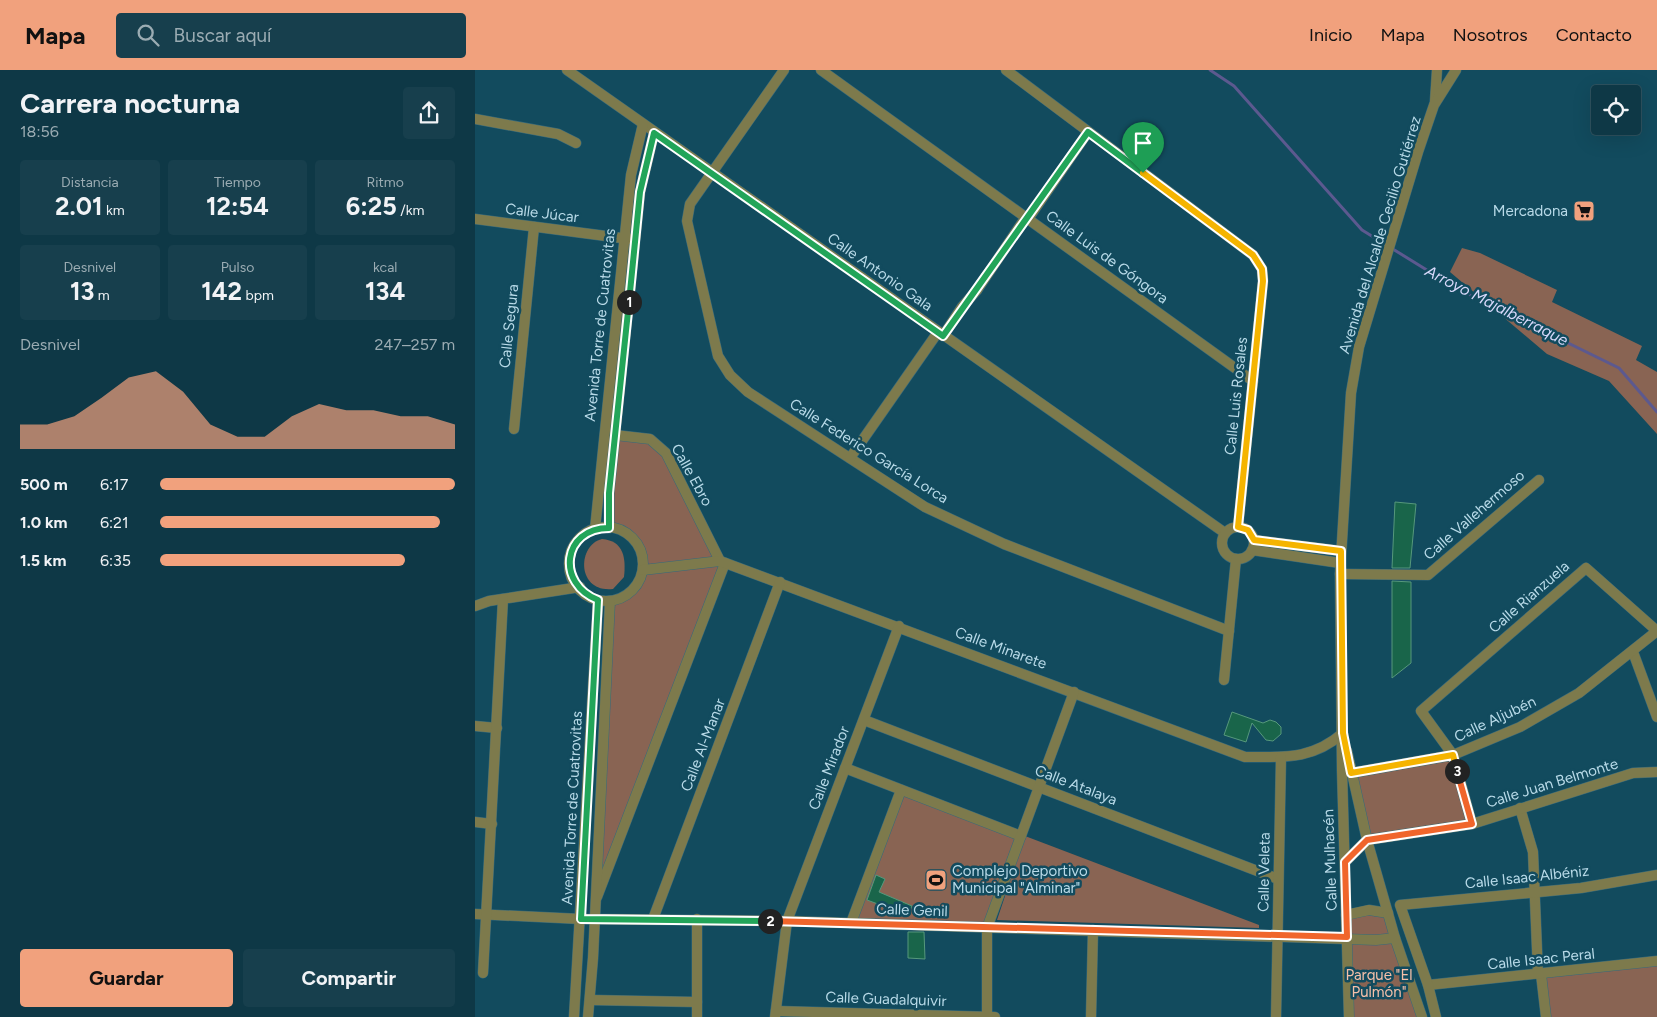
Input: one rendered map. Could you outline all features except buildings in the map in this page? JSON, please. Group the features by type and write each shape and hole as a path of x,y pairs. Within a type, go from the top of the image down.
{"street":[{"name":"Calle Antonio Gala","path":"567,70 1225,533"},
{"name":"Calle Federico García Lorca","path":"784,70 690,204 687,221 718,356 730,375 748,392 925,508 1004,544 1229,631"},
{"name":"Calle Luis de Góngora","path":"821,70 1253,381"},
{"path":"850,458 941,334 977,290 1088,132 1006,70"},
{"path":"1434,105 1437,70"},
{"path":"1434,105 1456,70"},
{"name":"Avenida del Alcalde Cecilio Gutiérrez","path":"1343,733 1340,563 1351,393 1359,347 1434,105"},
{"path":"475,119 558,134 577,143"},
{"name":"Avenida Torre de Cuatrovitas","path":"595,529 623,238 631,175 643,124"},
{"name":"Calle Luis Rosales","path":"1088,132 1253,255 1262,269 1263,281 1238,527"},
{"name":"Avenida Torre de Cuatrovitas","path":"609,528 609,493 640,192 654,133"},
{"name":"Calle Júcar","path":"475,219 635,240"},
{"name":"Calle Segura","path":"515,429 534,227"},
{"name":"Calle Ebro","path":"615,435 650,438 666,453 723,562"},
{"name":"Calle Vallehermoso","path":"1340,574 1427,575 1539,480"},
{"path":"1238,527 1248,530 1253,545 1245,557 1236,559 1224,551 1222,542 1225,533 1238,527"},
{"path":"609,528 619,530 635,542 641,552 643,570 635,587 628,594 611,601 598,600 587,596 572,579 570,559 578,541 595,529 609,528"},
{"path":"1253,545 1341,551"},
{"path":"1253,545 1340,563"},
{"path":"1224,680 1236,559"},
{"path":"595,901 723,562"},
{"name":"Calle Minarete","path":"643,570 723,562 899,626 1245,757 1281,757 1319,750 1343,733"},
{"name":"Calle Rianzuela","path":"1453,755 1421,712 1586,568 1657,631"},
{"name":"Calle Al-Manar","path":"653,919 780,582"},
{"path":"475,606 503,599 580,587"},
{"path":"483,973 503,599"},
{"name":"Avenida Torre de Cuatrovitas","path":"574,1017 598,600"},
{"name":"Avenida Torre de Cuatrovitas","path":"588,1017 595,918 611,601"},
{"name":"Calle Mirador","path":"775,1014 787,921 899,626"},
{"name":"Calle Aljubén","path":"1351,773 1453,755 1520,728 1579,693 1633,652 1657,631"},
{"path":"1633,652 1657,718"},
{"path":"987,1017 987,928 1074,692"},
{"name":"Calle Atalaya","path":"864,720 1278,878"},
{"path":"475,726 497,728"},
{"path":"1343,733 1367,840 1394,934 1421,1017"},
{"name":"Calle Mulhacén","path":"1343,733 1349,1017"},
{"path":"1453,755 1472,824"},
{"name":"Calle Veleta","path":"1276,1017 1281,757"},
{"path":"845,768 1021,836"},
{"name":"Calle Juan Belmonte","path":"1367,840 1472,824 1633,773 1657,772"},
{"path":"851,923 901,790"},
{"path":"1520,808 1533,852 1539,974 1546,1017"},
{"path":"475,822 492,824"},
{"path":"1345,862 1367,840"},
{"name":"Calle Isaac Albéniz","path":"1407,926 1400,905 1581,888 1657,875"},
{"path":"1346,915 1369,910 1388,913"},
{"name":"Calle Genil","path":"475,914 581,919 787,921 1278,935 1347,937 1376,940 1394,934 1407,926"},
{"path":"697,920 697,1017"},
{"path":"1407,926 1428,985 1436,1017"},
{"path":"1091,1017 1093,930"},
{"name":"Calle Isaac Peral","path":"1428,985 1657,961"},
{"path":"590,1000 697,1002"},
{"name":"Calle Guadalquivir","path":"775,1014 995,1017"}],"green space":[{"path":"1462,248 1480,253 1557,290 1552,302 1642,346 1636,360 1657,372 1657,434 1609,381 1547,354 1450,272"},
{"path":"615,435 650,439 666,453 725,563 596,901 610,601 624,595 635,586 641,576 643,564 641,553 634,542 624,534 609,528"},
{"path":"602,539 615,543 624,557 624,577 613,589 601,588 592,584 584,568 588,550 594,543"},
{"path":"1453,755 1472,824 1367,840 1351,773"},
{"name":"Complejo Deportivo Municipal \"Alminar\"","path":"901,790 1021,836 987,928 851,923"},
{"path":"1025,836 1259,925 1259,928 997,920"},
{"name":"Parque \"El Pulmón\"","path":"1388,913 1422,1017 1354,1017 1346,915"},
{"path":"1657,961 1657,1017 1546,1017 1541,974"}],"waterway":[{"name":"Arroyo Majalberraque","path":"1210,70 1234,86 1362,230 1456,288 1619,368 1657,412"}],"place":[{"name":"Mercadona","path":"1584,211"},
{"name":"Complejo Deportivo Municipal \"Alminar\"","path":"936,880"}],"route":[{"path":"1088,132 1143,173 1253,255 1262,269 1263,281 1238,527 1248,530 1254,540 1341,551 1343,733 1351,773 1453,755 1472,824 1367,840 1345,862 1347,937 787,921 581,919 598,600 587,596 572,579 570,559 578,541 586,534 595,529 609,528 609,493 640,192 647,155 654,133 943,336 1088,132"}]}
